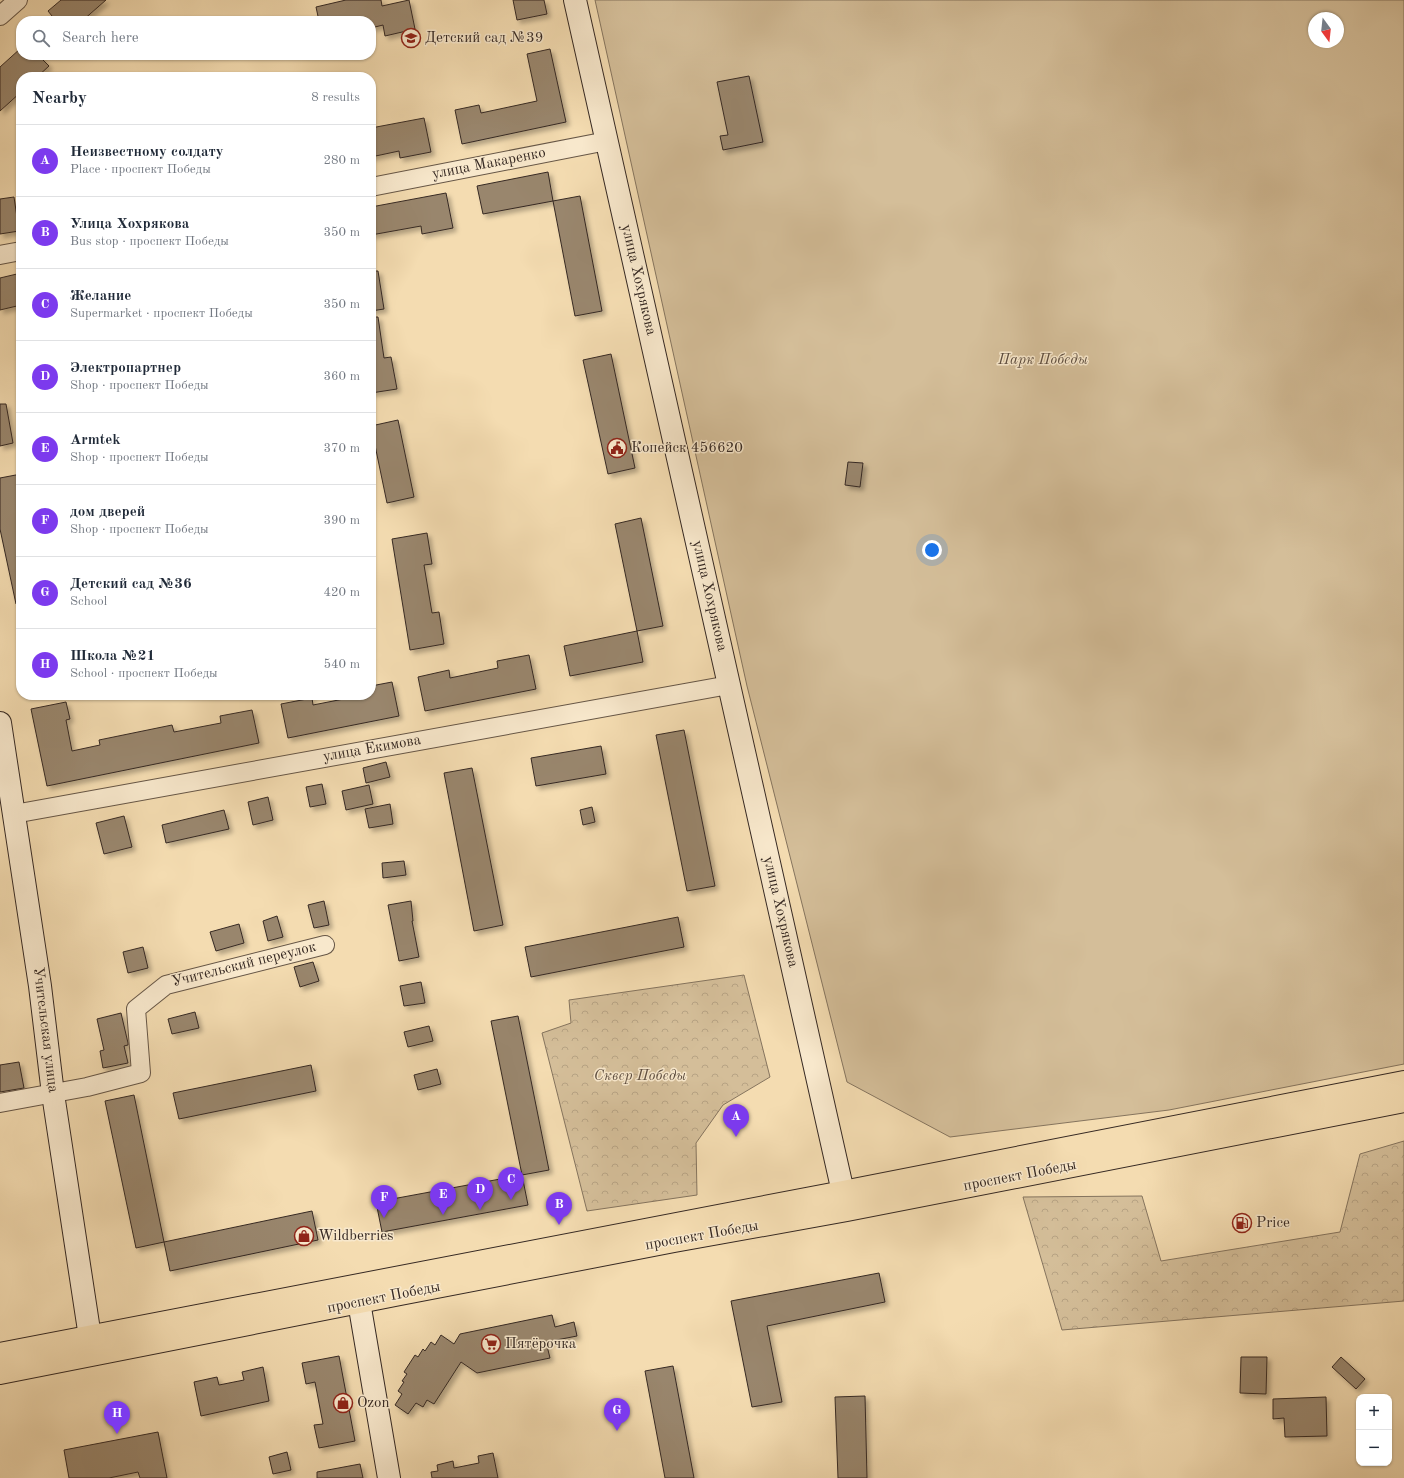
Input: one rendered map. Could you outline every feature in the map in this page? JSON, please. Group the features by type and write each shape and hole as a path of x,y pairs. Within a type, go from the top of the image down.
{"main road":[{"name":"проспект Победы","path":"0,1373 92,1346 358,1294 674,1241 845,1201 1404,1082"},
{"name":"проспект Победы","path":"845,1201 1404,1101"},
{"name":"проспект Победы","path":"0,1354 92,1346"}],"street":[{"path":"0,16 18,0"},
{"name":"улица Хохрякова","path":"575,0 845,1201"},
{"name":"улица Макаренко","path":"376,186 607,141"},
{"path":"0,255 16,252"},
{"name":"улица Екимова","path":"14,814 729,685"},
{"name":"Учительская улица","path":"0,723 5,792 14,814 40,986 53,1094 92,1346"},
{"name":"Учительский переулок","path":"53,1094 141,1074 136,1009 166,985 325,945"},
{"path":"0,1103 53,1094"},
{"path":"358,1294 389,1478"}],"green space":[{"name":"Парк Победы","path":"595,0 1404,0 1404,1064 1169,1110 950,1137 847,1082 747,686"},
{"name":"Сквер Победы","path":"744,975 770,1077 723,1105 696,1143 697,1195 587,1211 542,1033 571,1023 569,1000"},
{"path":"1404,1141 1404,1301 1062,1330 1023,1197 1142,1196 1161,1261 1340,1232 1360,1154"}],"building":[{"path":"61,0 106,0 88,16 52,16 48,11"},
{"path":"346,0 381,0 382,6 409,0 415,29 385,36 383,25 376,27 376,16 318,16 316,7"},
{"path":"513,0 544,0 547,14 517,20"},
{"path":"550,49 566,122 462,144 455,110 479,105 481,113 537,101 527,54"},
{"path":"16,53 16,60 43,60 49,66 42,72 16,72 16,97 0,111 0,67"},
{"path":"749,76 763,142 723,150 720,136 728,135 717,82"},
{"path":"424,118 431,152 400,158 399,151 376,156 376,127"},
{"path":"548,172 553,201 483,214 477,186"},
{"path":"446,193 453,228 422,234 421,226 376,234 376,206"},
{"path":"580,196 602,311 575,316 553,201"},
{"path":"14,197 16,211 16,231 0,234 0,199"},
{"path":"376,271 378,271 384,309 376,310"},
{"path":"16,274 16,306 0,310 0,278"},
{"path":"376,317 378,317 384,358 391,357 397,389 376,392"},
{"path":"611,354 635,468 608,474 583,360"},
{"path":"0,404 6,404 13,443 0,446"},
{"path":"398,420 414,497 387,503 376,450 376,425"},
{"path":"848,462 863,463 860,487 845,485"},
{"path":"16,475 16,604 0,529 0,478"},
{"path":"641,518 663,626 637,631 615,524"},
{"path":"427,533 432,564 424,565 432,613 439,612 444,644 410,650 392,539"},
{"path":"637,631 643,662 570,676 564,646"},
{"path":"529,655 536,689 425,711 418,677 449,670 450,678 498,668 497,661"},
{"path":"392,682 399,716 288,738 281,704 302,700 312,700 313,705 338,700 376,700 376,685"},
{"path":"66,702 70,719 66,720 72,751 100,745 99,740 172,725 174,732 221,723 220,716 252,710 259,743 47,786 31,709"},
{"path":"684,730 715,886 687,891 656,735"},
{"path":"601,746 606,774 536,786 531,758"},
{"path":"386,762 390,777 366,783 363,768"},
{"path":"472,768 503,925 474,931 444,773"},
{"path":"322,784 326,804 310,807 306,787"},
{"path":"369,785 373,804 346,810 342,791"},
{"path":"268,797 273,820 253,825 248,802"},
{"path":"390,804 393,824 369,828 365,809"},
{"path":"592,807 595,822 583,825 580,810"},
{"path":"224,810 229,829 166,843 162,825"},
{"path":"124,816 132,847 104,854 96,823"},
{"path":"404,861 406,875 383,878 382,863"},
{"path":"324,901 329,925 314,928 308,905"},
{"path":"411,901 412,921 419,957 399,961 388,905"},
{"path":"277,916 283,937 268,941 263,921"},
{"path":"678,917 684,947 531,977 525,947"},
{"path":"239,924 244,943 216,951 210,932"},
{"path":"143,947 148,968 128,973 123,952"},
{"path":"313,962 319,981 300,987 294,967"},
{"path":"421,982 425,1003 404,1006 400,986"},
{"path":"195,1012 199,1028 172,1034 168,1019"},
{"path":"121,1013 128,1043 128,1045 124,1046 128,1063 103,1068 100,1051 104,1050 97,1019"},
{"path":"518,1016 549,1170 522,1175 491,1021"},
{"path":"429,1026 433,1041 408,1047 404,1032"},
{"path":"19,1062 24,1088 0,1092 0,1065"},
{"path":"311,1065 316,1091 179,1119 173,1093"},
{"path":"437,1069 441,1084 418,1090 414,1075"},
{"path":"134,1095 164,1242 136,1248 105,1101"},
{"path":"522,1175 528,1205 382,1232 376,1202"},
{"path":"312,1211 318,1240 170,1271 164,1242"},
{"path":"879,1273 885,1302 767,1326 782,1402 752,1407 731,1301"},
{"path":"552,1315 555,1327 574,1322 577,1336 546,1342 550,1358 477,1373 461,1362 434,1404 427,1400 423,1407 416,1403 408,1414 395,1405 402,1394 398,1391 407,1374 404,1372 415,1355 418,1357 423,1349 425,1351 431,1342 435,1345 441,1335 454,1344 460,1334"},
{"path":"339,1356 355,1441 319,1448 314,1425 323,1424 315,1382 306,1384 302,1363"},
{"path":"1241,1357 1267,1357 1266,1394 1240,1393"},
{"path":"1341,1357 1365,1379 1356,1389 1332,1367"},
{"path":"673,1366 694,1478 665,1478 645,1371"},
{"path":"263,1367 269,1401 201,1416 194,1382 217,1377 219,1385 244,1380 242,1372"},
{"path":"865,1396 867,1478 838,1478 835,1397"},
{"path":"1326,1397 1327,1436 1285,1437 1284,1418 1273,1419 1273,1399"},
{"path":"158,1432 167,1478 140,1478 138,1472 109,1478 69,1478 64,1450"},
{"path":"287,1452 291,1470 273,1474 269,1457"},
{"path":"493,1453 498,1478 432,1478 431,1472 438,1471 437,1465 453,1461 454,1468 479,1463 478,1456"},
{"path":"360,1464 363,1478 317,1478 317,1472"}],"place":[{"name":"Детский сад №39","path":"411,38"},
{"name":"Копейск 456620","path":"617,448"},
{"name":"Неизвестному солдату","path":"736,1137"},
{"name":"Желание","path":"511,1200"},
{"name":"Электропартнер","path":"480,1210"},
{"name":"Armtek","path":"443,1215"},
{"name":"дом дверей","path":"384,1218"},
{"name":"Price","path":"1242,1223"},
{"name":"Улица Хохрякова","path":"559,1225"},
{"name":"Wildberries","path":"304,1236"},
{"name":"Пятёрочка","path":"491,1344"},
{"name":"Ozon","path":"343,1403"},
{"name":"Детский сад №36","path":"617,1431"},
{"name":"Школа №21","path":"117,1434"}]}
